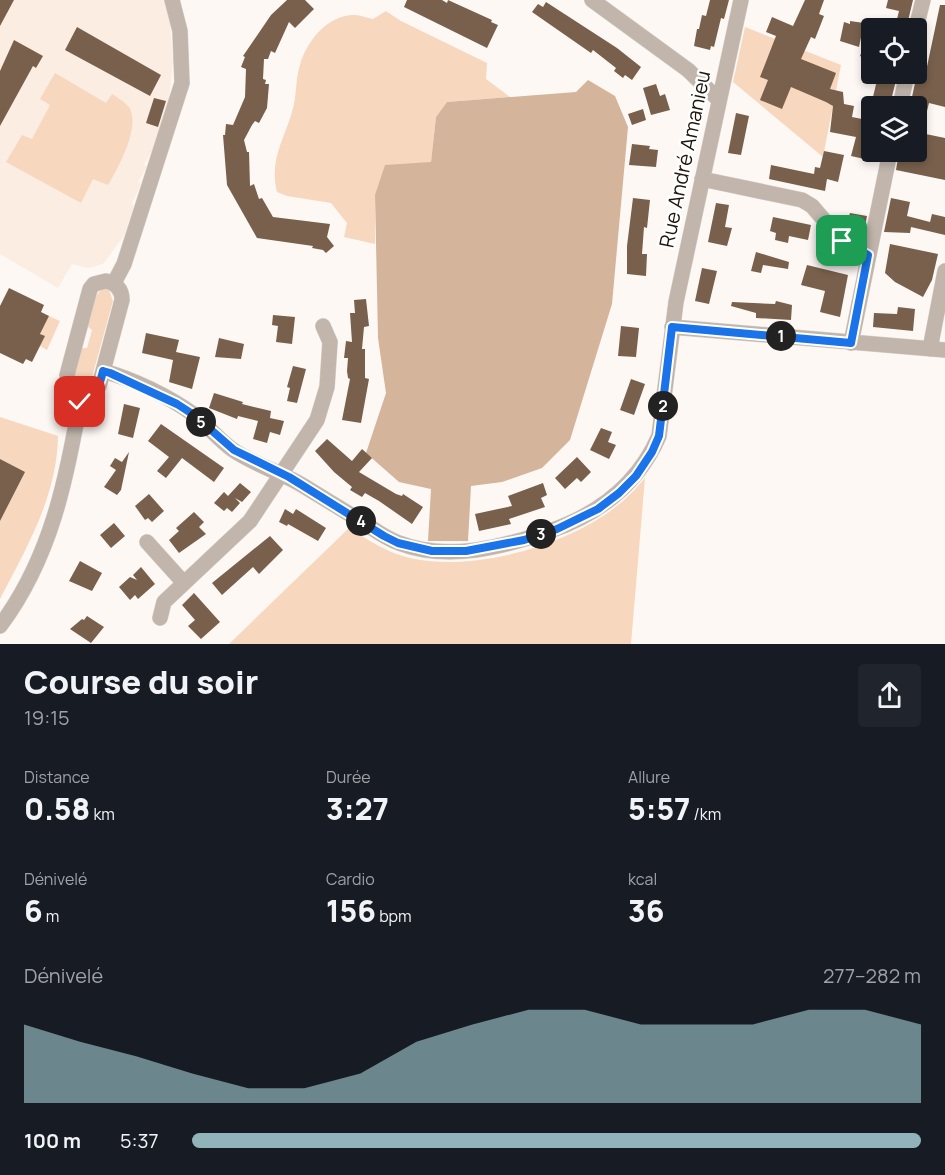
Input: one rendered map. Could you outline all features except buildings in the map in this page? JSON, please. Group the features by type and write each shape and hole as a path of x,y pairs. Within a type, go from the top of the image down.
{"street":[{"path":"114,283 124,264 182,83 180,31 172,0"},
{"path":"592,0 688,70 719,100"},
{"name":"Rue André Amanieu","path":"103,371 177,404 194,415 234,450 282,475 384,536 416,548 448,552 466,551 524,540 557,529 598,509 636,476 652,452 659,436 672,327 741,0"},
{"path":"918,18 923,0"},
{"path":"851,343 888,162"},
{"path":"702,179 802,200 812,206 842,241 868,255"},
{"path":"672,327 938,349 945,271"},
{"path":"100,282 114,283 120,290 122,300 103,371 96,390 88,396 81,396 69,390 66,380 90,289 100,282"},
{"path":"160,618 164,602 250,521 317,420 327,387 330,342 322,326"},
{"path":"0,626 21,596 40,559 52,527 63,493 81,396"},
{"path":"147,542 183,582"}],"shaded area":[{"path":"0,0 164,0 170,24 173,62 169,98 154,147 144,165 147,167 138,182 141,184 132,203 134,205 124,236 103,264 88,268 72,264 58,288 0,254"},
{"path":"386,11 401,21 487,63 486,79 510,97 447,102 436,117 431,162 375,195 375,244 344,237 347,223 331,203 287,196 277,192 275,170 278,150 294,106 297,77 307,47 327,24 336,19 360,15 373,19"},
{"path":"745,27 841,65 823,157 733,82"},
{"path":"55,73 106,103 112,94 127,105 132,117 127,148 108,185 93,179 81,203 6,162 22,135 32,139 50,105 40,99"},
{"path":"588,80 615,96 628,127 612,304 570,440 542,468 502,482 471,486 468,541 428,541 431,489 399,482 366,453 386,393 378,338 375,195 385,165 431,162 436,117 447,102 576,92"},
{"path":"104,288 109,290 113,301 90,384 81,389 76,387 72,379 81,348 87,348 92,330 87,326 92,305"},
{"path":"49,316 60,321 47,350 40,346 44,336 40,334"},
{"path":"0,417 58,436 52,479 39,521 0,599"},
{"path":"645,478 631,644 229,644 349,528 386,549 410,558 436,562 493,558 551,542 578,530 623,501"}],"route":[{"path":"80,402 81,396 92,394 99,386 103,371 110,373 177,404 248,459 289,477 398,543 432,551 448,552 495,547 557,529 598,509 636,476 652,452 659,436 672,327 851,343 868,255 842,241"}]}
